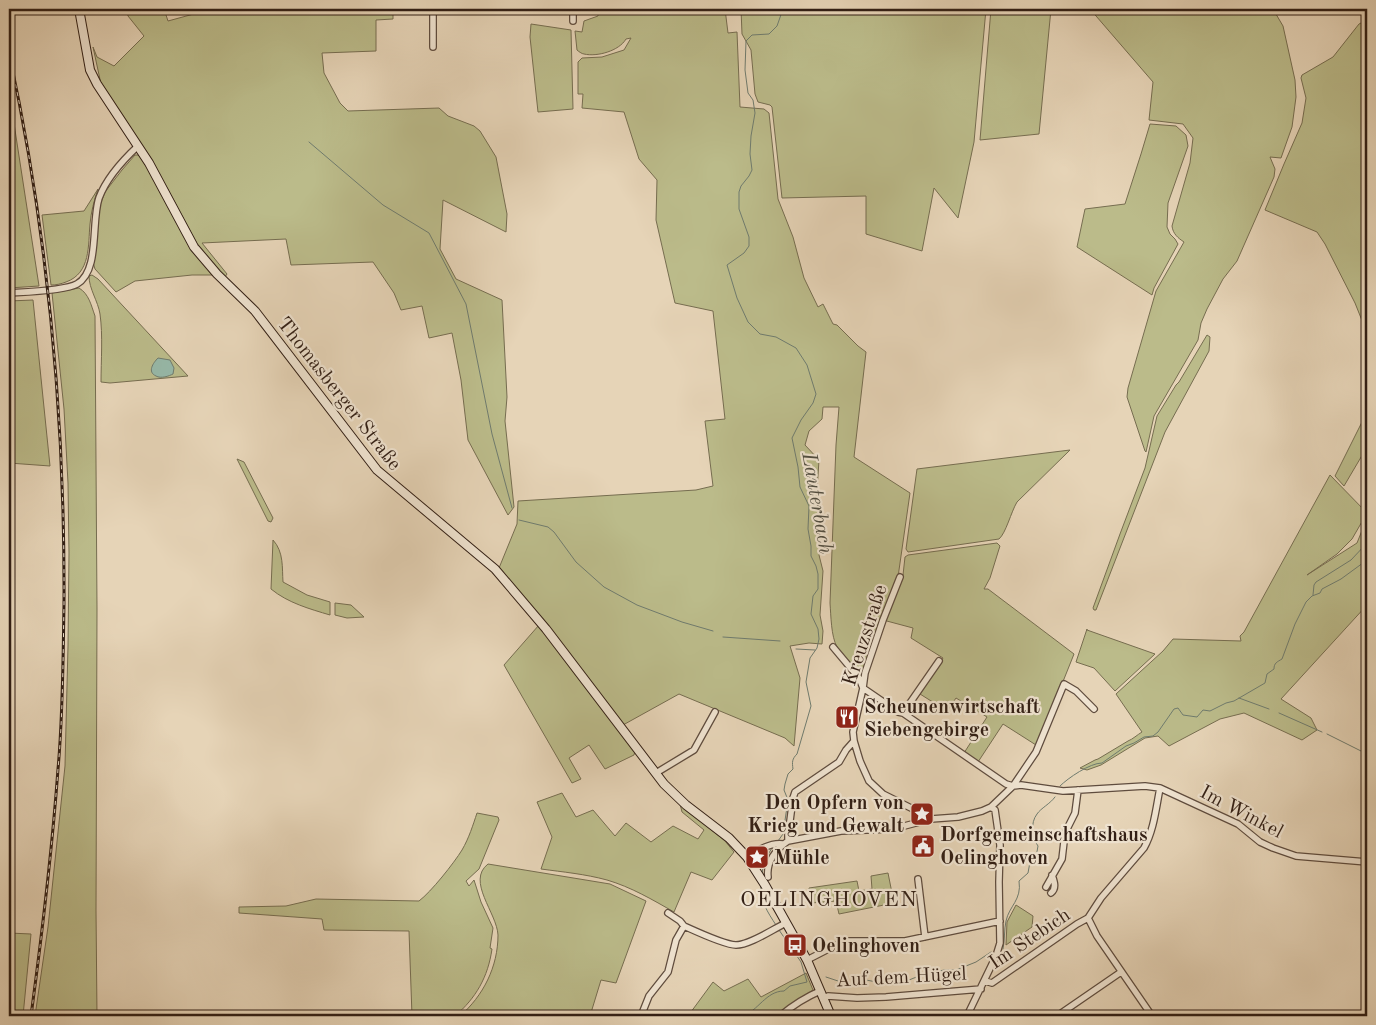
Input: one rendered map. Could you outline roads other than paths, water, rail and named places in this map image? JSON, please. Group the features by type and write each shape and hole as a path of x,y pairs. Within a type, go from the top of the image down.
{"main road":[{"name":"Thomasberger Straße","path":"79,9 90,70 167,194 194,247 255,311 377,470 495,569 546,629 664,784 686,805 728,838 747,858 766,881 781,926 807,960 831,1016"}],"street":[{"path":"433,9 433,47"},
{"path":"573,9 573,21"},
{"path":"9,293 53,289 74,285 83,280 90,268 96,213 100,198 106,184 138,146"},
{"name":"Kreuzstraße","path":"900,577 865,673 853,732 854,741 869,781 883,794 917,811 918,822"},
{"path":"833,647 859,678 863,688 998,778 1013,786"},
{"path":"903,714 939,661"},
{"path":"747,858 753,853 770,846 841,831 893,829 931,819 958,817 982,811 991,807 1013,786 1036,752 1064,684 1076,691 1094,709"},
{"path":"656,773 694,750 715,712"},
{"path":"766,881 770,861 783,843 795,792 839,762 854,741"},
{"name":"Im Winkel","path":"1013,786 1021,785 1063,791 1145,786 1160,788 1238,824 1260,842 1273,848 1296,856 1367,862"},
{"name":"Im Stebich","path":"985,981 992,982 1088,918 1095,906 1144,848 1151,831 1160,788"},
{"path":"1046,887 1062,859 1065,833 1075,813 1078,790"},
{"path":"967,1016 999,948 998,882 1000,845 995,810 991,807"},
{"path":"1051,893 1054,891 1055,885 1052,875"},
{"path":"918,879 925,936"},
{"path":"668,913 684,926 736,945 758,938 781,926"},
{"path":"1088,918 1097,936 1152,1016"},
{"path":"807,960 844,941 905,941 1000,920"},
{"path":"641,1016 649,996 668,972 676,940 684,926"},
{"path":"1057,1016 1121,972"},
{"name":"Auf dem Hügel","path":"780,1016 813,994 857,998 886,997 981,988"}],"waterway":[{"name":"Lauterbach","path":"778,841 783,834 788,800 784,790 785,784 788,774 793,769 794,757 797,754 811,706 806,682 810,658 817,648 819,639 818,629 811,614 813,596 818,589 818,574 811,556 808,529 809,506 800,487 792,438 801,420 813,403 816,394 807,365 796,348 776,337 760,334 748,322 737,298 727,265 744,253 749,246 749,237 739,209 739,192 752,170 750,154 755,113 753,100 748,93 745,70 746,41 752,35 769,34 777,26 783,9"},
{"path":"309,142 383,205 429,233 466,304 492,434 512,508"},
{"path":"519,520 548,527 554,532 576,562 604,587 637,605 682,622 713,631"},
{"path":"1313,595 1316,582 1351,560 1367,543"},
{"path":"1060,786 1080,771 1092,765 1102,763 1126,746 1144,737 1153,736 1174,709 1178,708 1183,715 1197,717 1203,710 1210,711 1234,701 1265,683 1267,674 1282,659 1295,624 1306,602 1312,596 1320,593 1322,589 1341,579 1367,560"},
{"path":"723,637 780,641"},
{"path":"796,649 815,650"},
{"path":"1239,698 1269,709"},
{"path":"1279,713 1322,732"},
{"path":"1327,734 1367,754"},
{"path":"1003,949 1006,921 1019,893 1019,881 1028,873 1030,862 1036,857 1038,846 1033,835 1033,822 1039,812 1055,797"},
{"name":"Lauterbach","path":"762,874 764,861 772,848"},
{"name":"Lauterbach","path":"761,885 763,901 776,925"},
{"name":"Lauterbach","path":"743,1016 772,994 784,991 790,986 807,982 801,962 779,930"},
{"path":"826,977 850,985 866,980 882,983 887,980 909,980 944,970 956,970 976,962 991,952"}],"railway":[{"path":"9,53 23,121 44,258 57,396 64,535 60,749 50,862 31,1016"}],"place":[{"name":"Scheunenwirtschaft Siebengebirge","path":"847,717"},
{"name":"Den Opfern von Krieg und Gewalt","path":"922,814"},
{"name":"Dorfgemeinschaftshaus Oelinghoven","path":"923,846"},
{"name":"Mühle","path":"757,857"},
{"name":"Oelinghoven","path":"795,945"}],"district":[{"name":"OELINGHOVEN","path":"829,898"}]}
